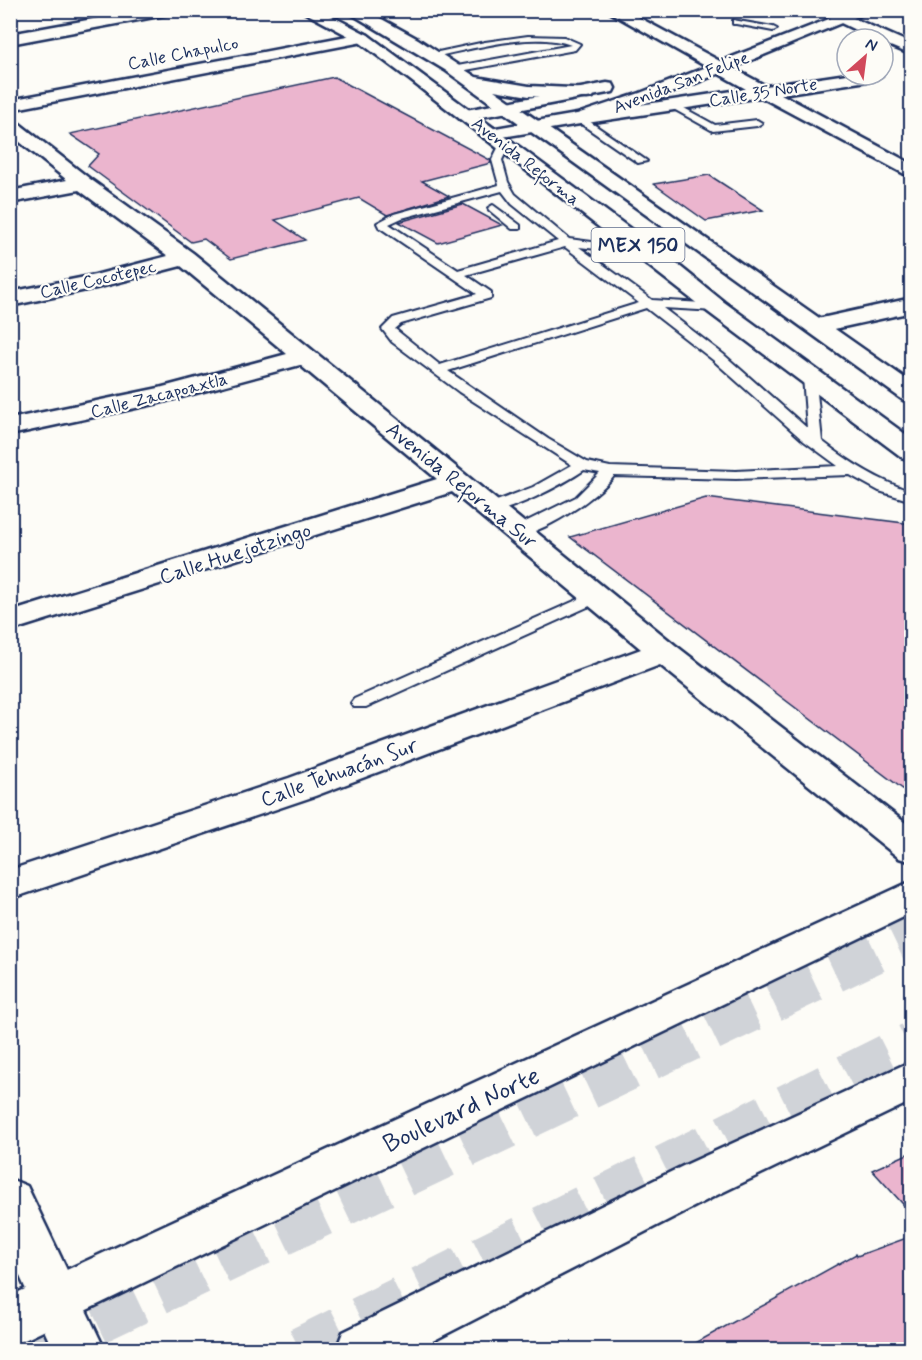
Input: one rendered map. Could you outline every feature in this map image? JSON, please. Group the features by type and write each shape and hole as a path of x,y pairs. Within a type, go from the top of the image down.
{"street":[{"path":"10,29 120,10"},
{"path":"10,39 170,10"},
{"name":"Avenida Reforma","path":"307,10 363,38 912,452"},
{"name":"Avenida Reforma","path":"352,10 433,54 473,81 506,108 912,395"},
{"path":"613,10 718,69 912,172"},
{"path":"821,10 912,50"},
{"name":"Avenida San Felipe","path":"741,41 821,10"},
{"name":"Avenida San Felipe","path":"497,140 533,127 580,118 646,97 866,10"},
{"name":"Calle Chapulco","path":"10,105 363,38"},
{"name":"Avenida San Felipe","path":"678,65 720,50"},
{"path":"473,81 529,91 587,93"},
{"name":"Calle 35 Norte","path":"580,118 835,81"},
{"name":"Avenida San Felipe","path":"466,115 587,93 620,84"},
{"name":"Avenida Reforma Sur","path":"10,125 83,183 185,258 459,481 664,652 912,848"},
{"path":"10,197 83,183"},
{"path":"654,256 707,251"},
{"name":"Calle Cocotepec","path":"10,299 96,281 185,258"},
{"path":"816,326 912,305"},
{"name":"Calle Zacapoaxtla","path":"10,427 87,414 306,357"},
{"name":"Calle Huejotzingo","path":"10,622 459,481"},
{"name":"Calle Tehuacán Sur","path":"10,885 302,787 664,652"},
{"name":"Boulevard Norte","path":"10,1322 912,896"},
{"path":"361,1350 699,1181 912,1080"},
{"path":"10,1201 80,1350"}],"lane":[{"path":"736,22 772,29"},
{"path":"433,54 541,38 563,39 576,44 561,51 455,69"},
{"path":"673,105 713,128 757,123"},
{"path":"580,118 642,161"},
{"path":"497,140 497,160 502,173 503,187 523,208 718,358 815,441 853,470 884,488 912,497"},
{"path":"503,187 398,216 383,223 487,295 397,321 388,329 397,339 484,402 582,465 610,471 736,475 853,470"},
{"path":"493,208 516,227"},
{"path":"457,274 568,242 654,256"},
{"path":"440,369 647,304 717,307"},
{"path":"810,377 815,441"},
{"path":"491,508 531,495 582,465"},
{"path":"519,531 587,498 599,487 610,471"},
{"path":"360,703 597,596"}],"building":[{"path":"334,77 490,160 491,163 422,181 449,196 387,215 359,198 275,220 305,240 231,259 204,239 191,242 88,166 99,154 70,134"},
{"path":"709,175 763,210 706,221 654,184"},
{"path":"463,204 502,225 438,243 399,222"},
{"path":"706,498 912,524 912,796 570,537"},
{"path":"912,1152 912,1214 872,1170"},
{"path":"912,1236 912,1350 683,1350 856,1254 857,1256"}],"tunnel":[{"path":"903,936 912,932"},
{"path":"35,1350 906,935"},
{"path":"300,1350 912,1045"}]}
